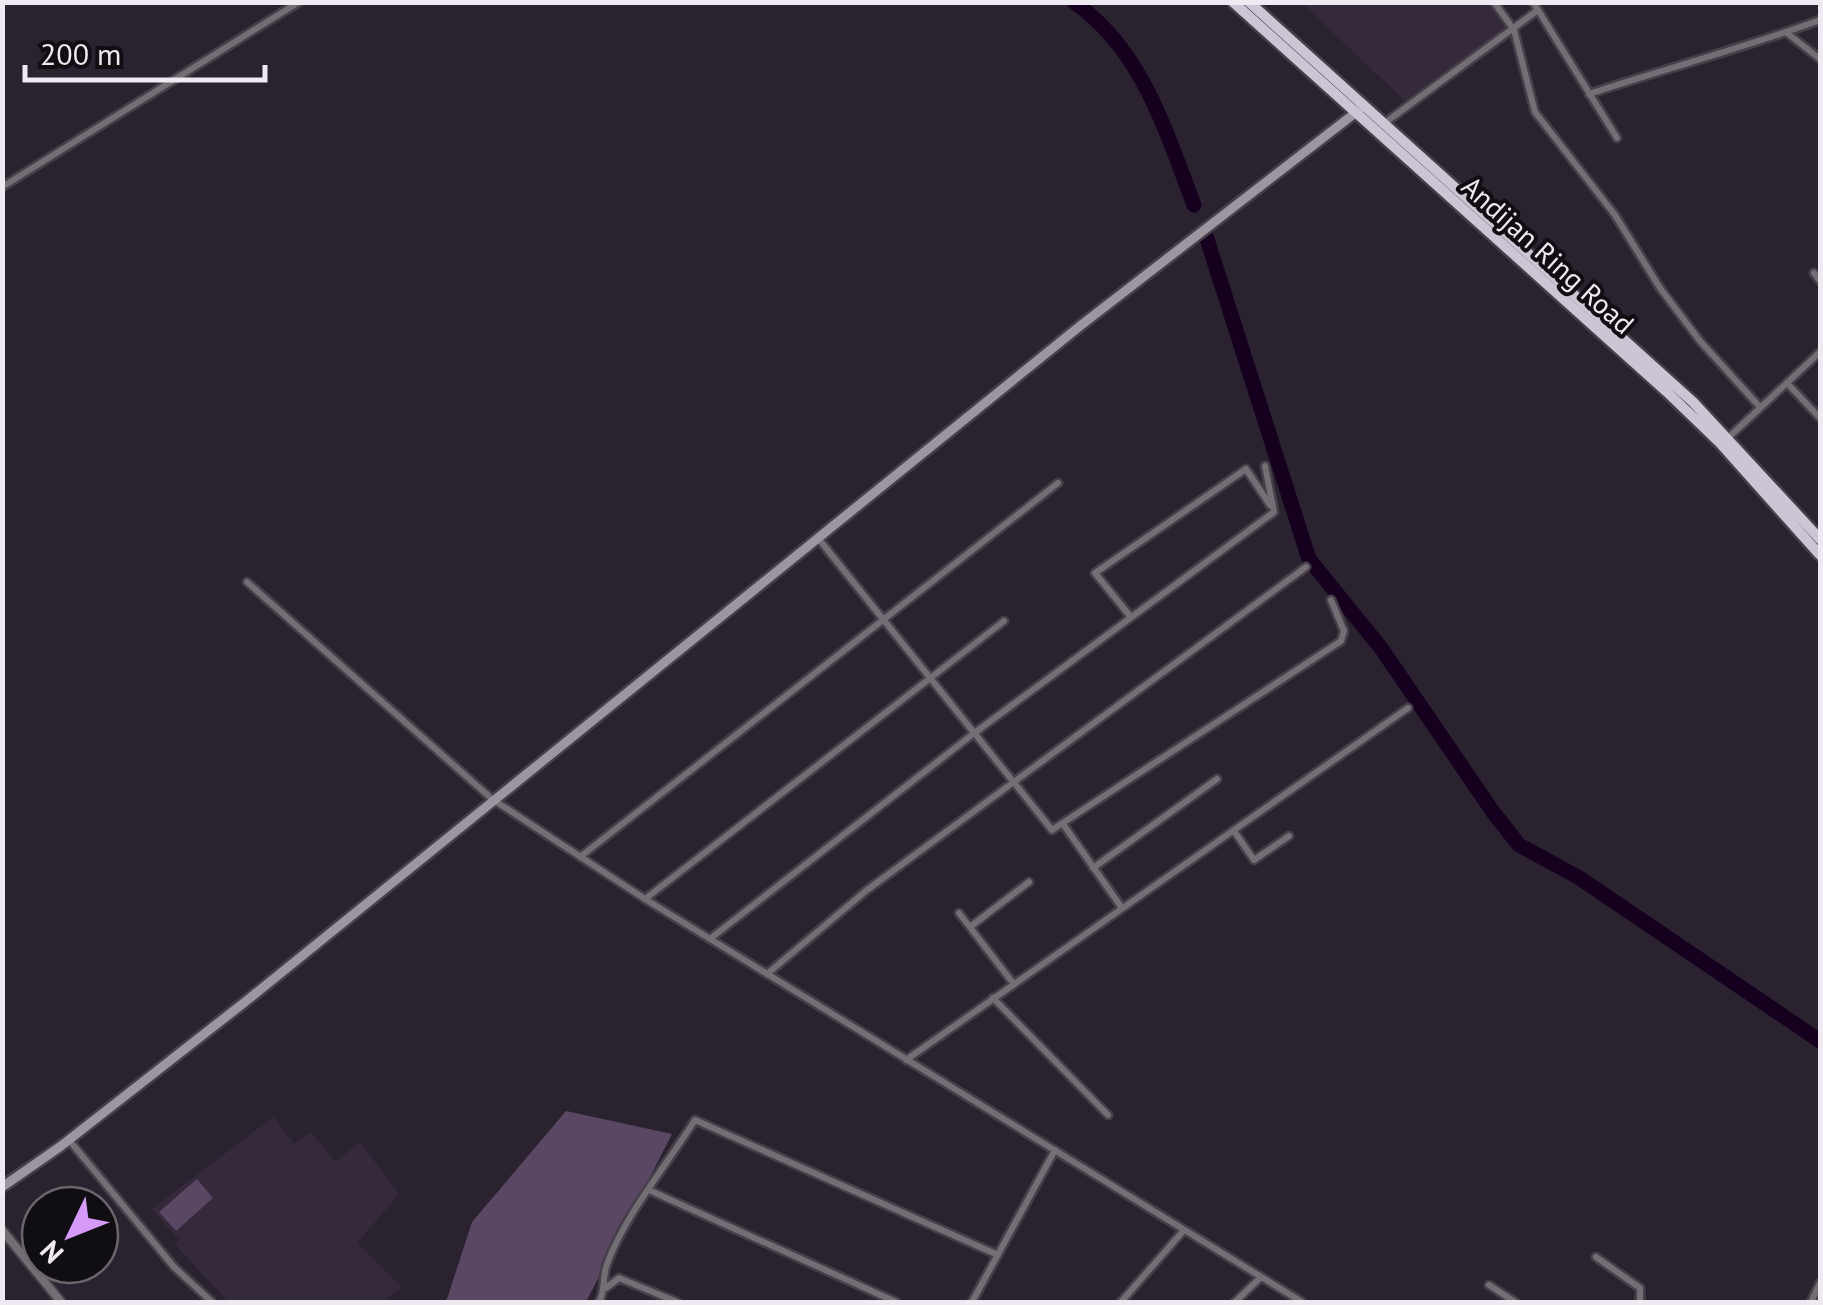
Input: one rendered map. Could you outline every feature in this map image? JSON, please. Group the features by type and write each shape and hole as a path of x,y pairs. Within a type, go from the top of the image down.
{"highway":[{"name":"Andijan Ring Road","path":"1232,2 1379,126 1728,437 1820,539"},
{"name":"Andijan Ring Road","path":"1248,2 1359,109"},
{"name":"Andijan Ring Road","path":"1379,126 1720,443 1820,555"}],"main road":[{"path":"2,1187 68,1140 817,538 1359,109"}],"street":[{"path":"2,186 299,2"},
{"path":"1494,2 1514,30 1534,112 1615,215 1690,328 1760,406"},
{"path":"1379,126 1514,30 1536,6 1617,138"},
{"path":"1589,94 1820,20"},
{"path":"1787,33 1820,59"},
{"path":"1814,273 1820,281"},
{"path":"1728,437 1820,352"},
{"path":"1787,382 1820,418"},
{"path":"1265,466 1274,510"},
{"path":"1130,616 1095,572 1246,469 1274,510"},
{"path":"580,858 1058,484"},
{"path":"710,938 973,734 1274,510"},
{"path":"817,538 1052,830 1342,641 1344,632 1331,600"},
{"path":"767,974 867,890 1306,567"},
{"path":"247,582 492,800 645,899 1302,1302"},
{"path":"645,899 1004,621"},
{"path":"906,1060 1408,708"},
{"path":"1094,868 1217,779"},
{"path":"1063,824 1122,908"},
{"path":"1234,831 1254,860 1289,836"},
{"path":"970,927 1029,882"},
{"path":"959,913 1013,983"},
{"path":"993,998 1108,1115"},
{"path":"606,1289 604,1268 632,1215 694,1120 998,1255"},
{"path":"68,1140 174,1268 212,1302"},
{"path":"972,1302 1056,1150"},
{"path":"651,1191 896,1302"},
{"path":"2,1230 60,1302"},
{"path":"1121,1302 1184,1230"},
{"path":"1596,1257 1640,1288 1644,1293 1640,1302"},
{"path":"1235,1302 1261,1277"},
{"path":"599,1302 619,1278 677,1302"},
{"path":"1812,1302 1820,1283"},
{"path":"1488,1285 1515,1302"}],"shaded area":[{"path":"1302,3 1492,3 1508,27 1405,101"},
{"path":"566,1111 672,1134 586,1302 446,1302 472,1222"},
{"path":"273,1117 294,1144 311,1132 335,1162 360,1142 399,1194 357,1243 402,1287 382,1302 229,1302 175,1245 179,1240 152,1209"},
{"path":"197,1179 213,1198 176,1231 159,1212"}],"waterway":[{"path":"1074,2 1098,22 1135,68 1194,205"},
{"path":"1206,236 1309,559 1381,648 1493,812 1519,845 1578,877 1820,1041"}]}
